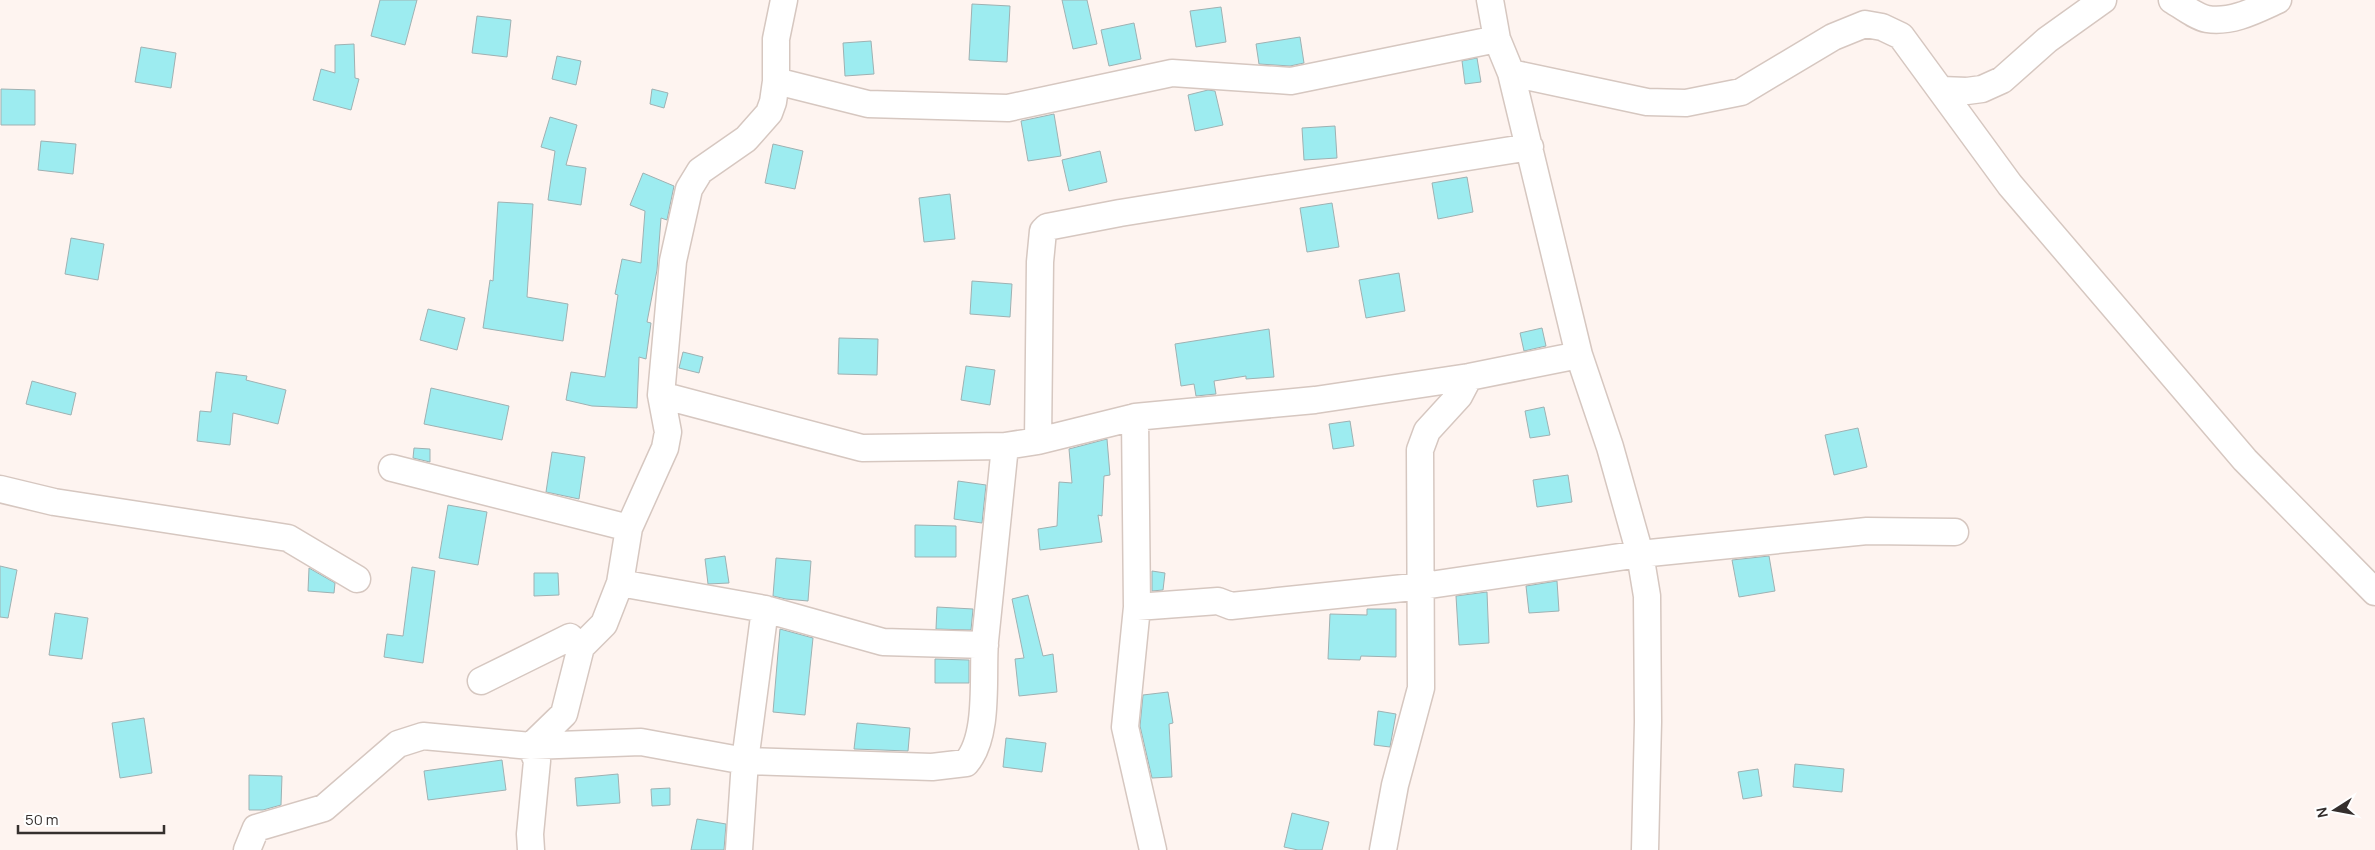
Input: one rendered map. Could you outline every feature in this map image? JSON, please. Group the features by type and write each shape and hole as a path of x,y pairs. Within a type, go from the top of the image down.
{"street":[{"path":"531,746 564,714 581,647 604,624 620,583 629,528 665,448 668,432 661,395 673,261 689,188 700,171 746,139 769,113 773,102 776,80 776,39 784,0"},
{"path":"1490,0 1497,39 1511,73 1530,147 1579,355 1610,448 1640,554 1647,596 1648,722 1645,850"},
{"path":"1941,90 1966,91 1982,89 2002,80 2048,40 2103,0"},
{"path":"2172,0 2205,19 2223,19 2242,16 2278,0"},
{"path":"1511,73 1647,102 1686,104 1741,92 1833,37 1865,24 1882,27 1901,36 2010,185 2245,460 2375,592"},
{"path":"776,80 868,104 1008,108 1172,73 1291,81 1497,39"},
{"path":"1038,441 1040,262 1043,231 1047,227 1120,213 1530,147"},
{"path":"661,395 862,448 1005,446 1038,441 1135,417 1315,400 1469,377 1579,355"},
{"path":"1383,850 1395,785 1421,688 1420,450 1427,431 1459,396 1469,377"},
{"path":"1135,417 1137,607 1125,726 1153,850"},
{"path":"247,850 256,828 324,808 398,744 423,736 531,746 641,742 745,761 932,767 966,763 972,757 978,736 986,693 985,645 1005,446"},
{"path":"392,468 629,528"},
{"path":"0,489 54,502 288,538 357,579"},
{"path":"1137,607 1218,601 1231,606 1422,586 1640,554 1867,531 1955,532"},
{"path":"620,583 765,609 883,642 985,645"},
{"path":"739,850 745,761 765,609"},
{"path":"481,681 570,638 581,647"},
{"path":"531,746 537,761 530,834 531,850"}],"building":[{"path":"380,0 417,0 405,45 371,36"},
{"path":"1062,0 1087,0 1097,44 1073,49"},
{"path":"972,4 1010,6 1007,62 969,60"},
{"path":"1221,7 1226,42 1196,47 1190,11"},
{"path":"477,16 511,20 507,57 472,53"},
{"path":"1134,23 1141,59 1109,66 1101,30"},
{"path":"1300,37 1304,63 1290,66 1259,64 1256,44"},
{"path":"871,41 874,74 845,76 843,43"},
{"path":"354,44 355,78 359,79 351,110 313,100 321,69 335,73 335,45"},
{"path":"141,47 176,53 171,88 135,82"},
{"path":"557,56 581,61 576,85 552,79"},
{"path":"1477,58 1481,82 1465,84 1462,61"},
{"path":"1,89 35,90 35,125 1,125"},
{"path":"652,89 668,93 664,108 650,104"},
{"path":"1208,90 1215,91 1223,125 1195,131 1188,95"},
{"path":"1054,114 1061,156 1028,161 1021,121"},
{"path":"550,117 577,125 566,165 586,168 581,205 548,200 555,151 541,147"},
{"path":"1335,126 1337,158 1304,160 1302,128"},
{"path":"41,141 76,144 73,174 38,170"},
{"path":"773,144 803,151 795,189 765,183"},
{"path":"1100,151 1107,182 1069,191 1062,160"},
{"path":"643,173 674,186 667,220 661,218 657,270 647,322 651,323 646,359 639,357 637,408 592,406 566,400 571,372 605,377 618,295 615,294 622,259 641,263 645,211 630,205"},
{"path":"1467,177 1473,212 1438,219 1432,183"},
{"path":"950,194 955,239 924,242 919,198"},
{"path":"498,202 533,204 527,297 568,304 563,341 483,328 490,280 493,281"},
{"path":"1332,203 1339,247 1307,252 1300,208"},
{"path":"71,238 104,244 98,280 65,274"},
{"path":"1399,273 1405,311 1366,318 1359,280"},
{"path":"972,281 1012,284 1010,317 970,314"},
{"path":"428,309 465,318 457,350 420,340"},
{"path":"1542,328 1546,346 1524,351 1520,333"},
{"path":"1269,329 1274,377 1246,379 1246,376 1214,381 1216,394 1196,396 1194,384 1181,386 1175,344"},
{"path":"839,338 878,339 877,375 838,374"},
{"path":"683,352 703,357 699,373 679,368"},
{"path":"966,366 995,370 990,405 961,400"},
{"path":"216,372 247,376 246,380 286,390 278,424 233,413 230,445 197,441 200,411 211,412"},
{"path":"32,381 76,393 71,415 26,404"},
{"path":"431,388 509,406 502,440 424,424"},
{"path":"1544,407 1550,435 1530,438 1525,411"},
{"path":"1350,421 1354,446 1333,449 1329,424"},
{"path":"1858,428 1867,467 1834,475 1825,435"},
{"path":"1107,439 1110,475 1104,476 1102,516 1098,515 1102,542 1040,550 1038,529 1057,526 1059,482 1072,483 1069,449"},
{"path":"414,448 430,449 430,462 413,458"},
{"path":"552,452 585,457 579,499 546,492"},
{"path":"1568,475 1572,502 1537,507 1533,480"},
{"path":"958,481 986,485 982,523 954,519"},
{"path":"448,505 487,512 478,565 439,558"},
{"path":"915,525 956,526 956,557 915,557"},
{"path":"725,556 729,583 708,584 705,559"},
{"path":"1769,556 1775,591 1739,597 1732,560"},
{"path":"776,558 811,561 808,601 773,596"},
{"path":"0,566 17,570 8,618 0,617"},
{"path":"412,567 435,571 423,663 384,657 387,634 403,636"},
{"path":"309,568 335,583 334,593 308,591"},
{"path":"1152,571 1165,573 1163,590 1152,591"},
{"path":"534,573 558,573 559,595 534,596"},
{"path":"1557,581 1559,611 1529,613 1526,586"},
{"path":"1487,592 1489,643 1459,645 1456,596"},
{"path":"1028,595 1043,656 1053,654 1057,692 1019,696 1015,659 1024,658 1012,599"},
{"path":"937,607 973,609 971,630 936,629"},
{"path":"1367,609 1396,609 1396,657 1361,656 1360,660 1328,659 1330,614 1367,615"},
{"path":"55,613 88,618 82,659 49,655"},
{"path":"780,629 813,638 805,715 773,712"},
{"path":"935,659 969,660 969,683 935,683"},
{"path":"1168,692 1173,723 1169,724 1172,777 1152,778 1140,726 1143,695"},
{"path":"1378,711 1396,714 1390,747 1374,745"},
{"path":"144,718 152,773 120,778 112,723"},
{"path":"857,723 910,728 908,751 854,749"},
{"path":"1006,738 1046,743 1042,772 1003,767"},
{"path":"502,760 506,790 428,800 424,771"},
{"path":"1795,764 1844,769 1842,792 1793,787"},
{"path":"1758,769 1762,796 1743,799 1738,772"},
{"path":"618,774 620,803 577,806 575,778"},
{"path":"249,775 282,776 281,805 263,810 249,810"},
{"path":"670,788 670,805 652,806 651,789"},
{"path":"1292,813 1329,822 1322,850 1298,850 1284,847"},
{"path":"697,819 726,824 724,850 691,850"}]}
